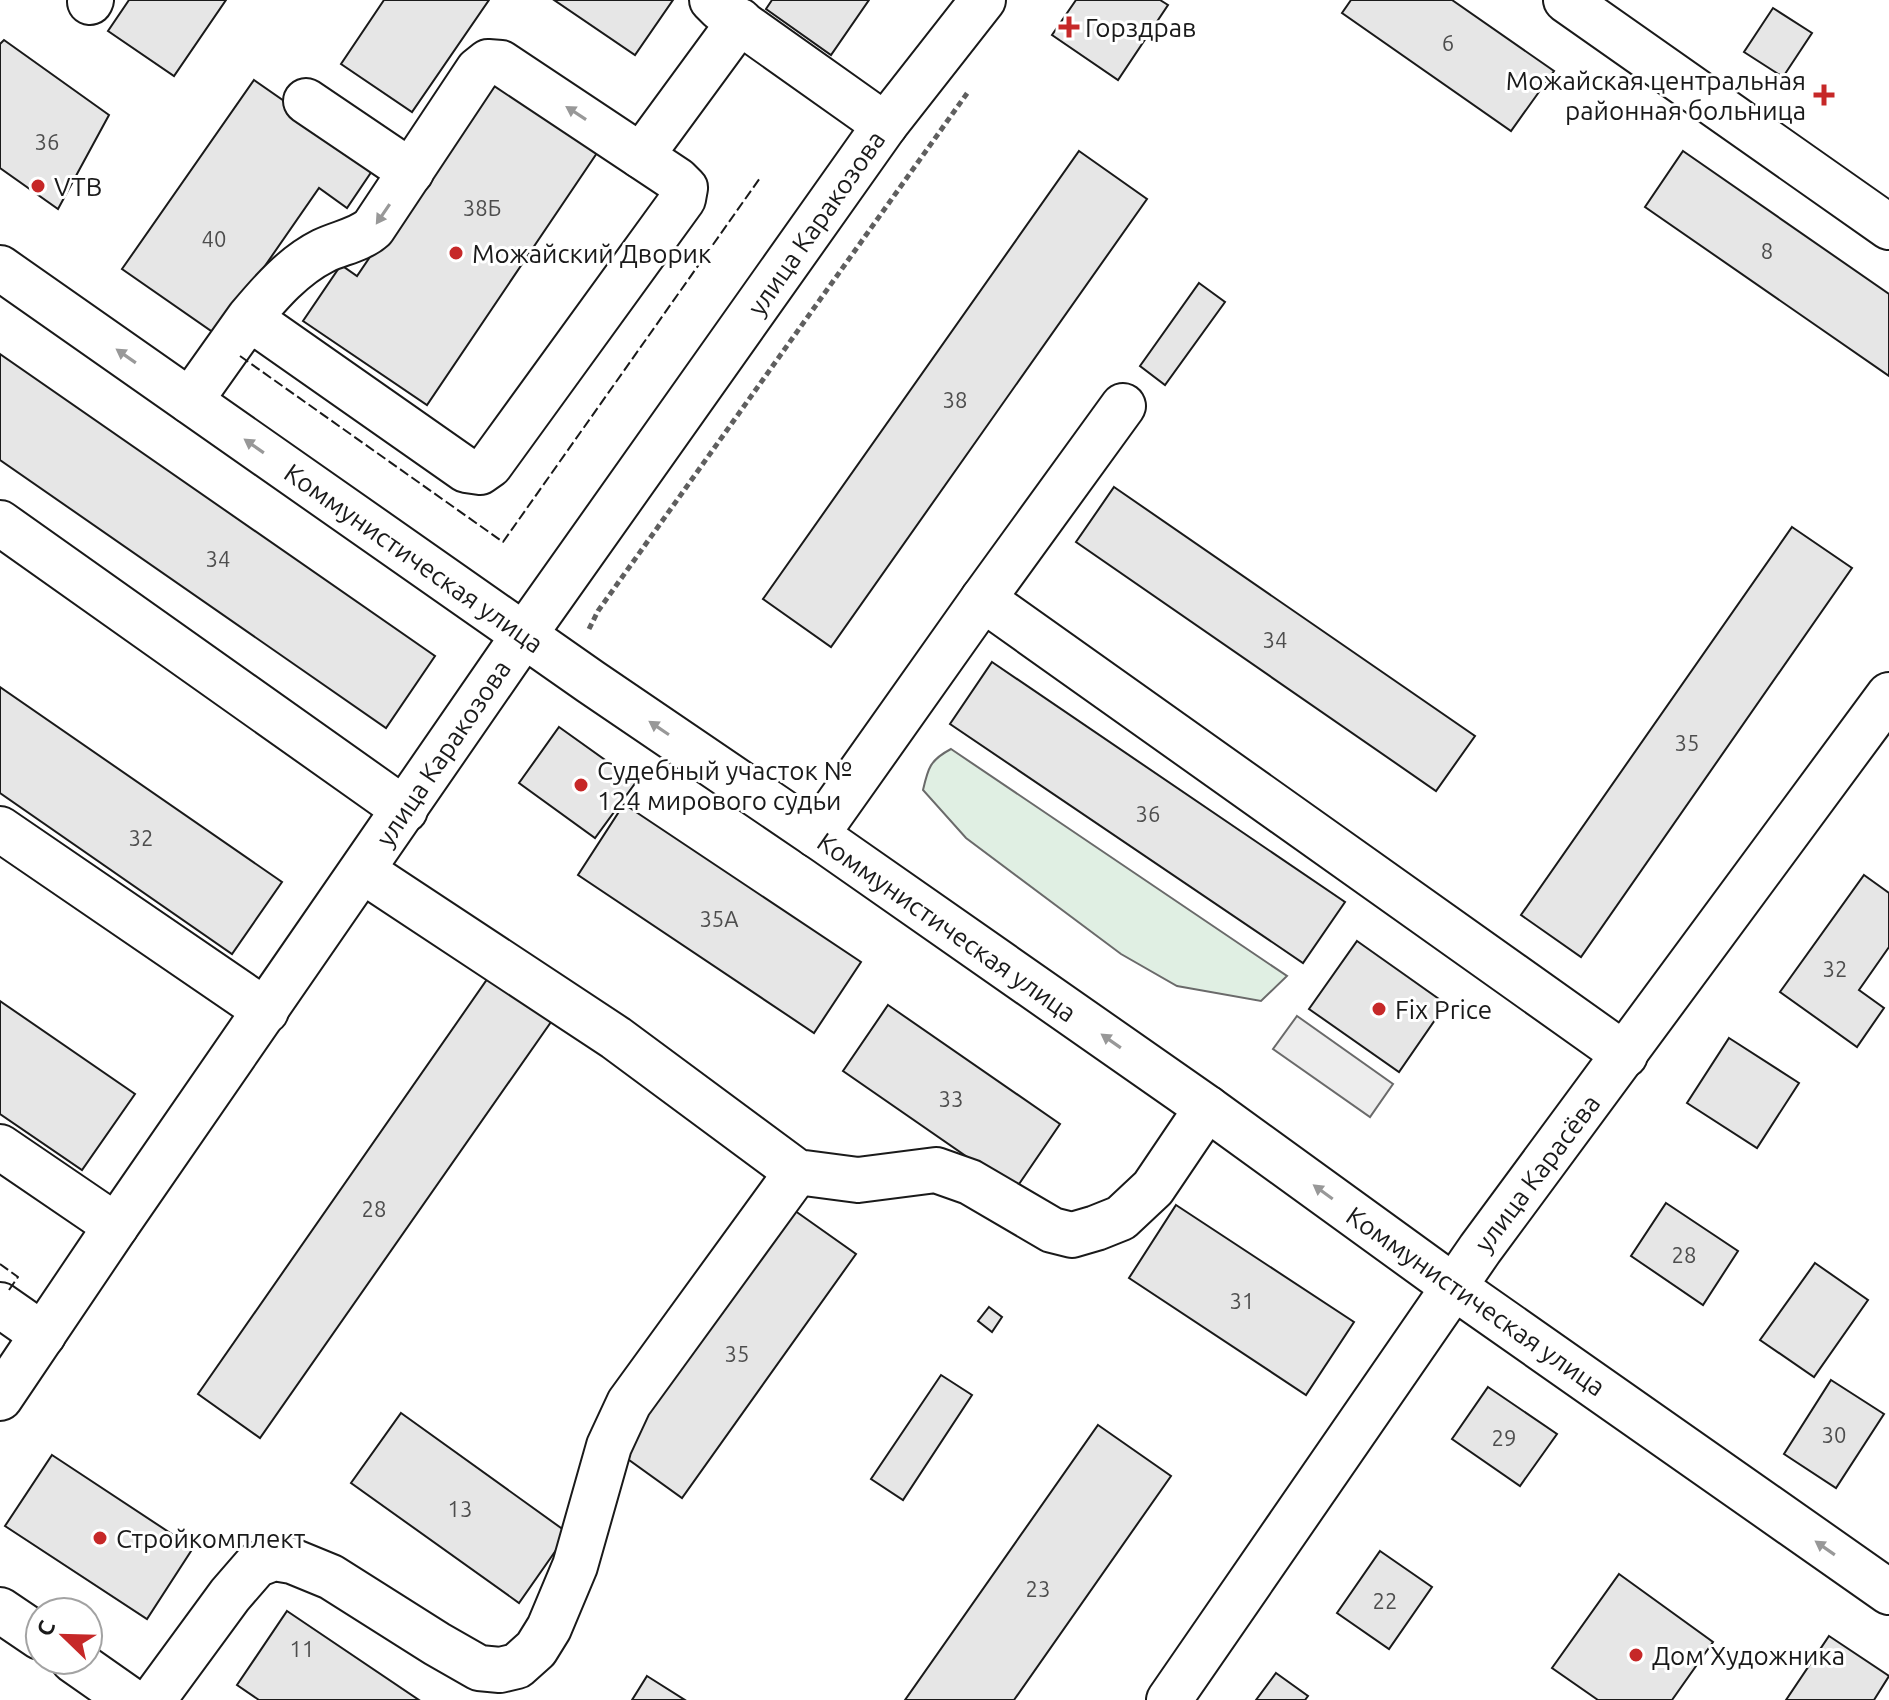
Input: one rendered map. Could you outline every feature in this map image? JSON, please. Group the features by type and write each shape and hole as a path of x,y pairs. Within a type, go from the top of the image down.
{"street":[{"name":"улица Каракозова","path":"0,1398 524,635 885,125 983,0"},
{"path":"1566,0 1889,227"},
{"path":"641,156 726,10 885,125"},
{"path":"190,401 249,318 275,288 319,253 365,235 373,228 478,70 488,62 501,63 685,188 683,199 490,465 480,472 466,470 249,318"},
{"path":"306,101 411,172"},
{"name":"Коммунистическая улица","path":"0,268 1207,1108 1454,1287 1889,1592"},
{"path":"816,835 1123,406"},
{"path":"0,523 405,810"},
{"path":"983,599 1625,1055"},
{"name":"улица Карасёва","path":"1169,1700 1454,1287 1889,695"},
{"path":"0,829 266,1011"},
{"path":"363,871 616,1038 797,1172 858,1180 936,1170 970,1182 1052,1230 1072,1235 1121,1218 1153,1188 1207,1108"},
{"path":"0,1147 116,1226"},
{"path":"153,1700 230,1595 256,1565 274,1558 292,1561 331,1577 479,1668 500,1670 517,1666 536,1649 549,1628 575,1566 609,1446 629,1403 797,1172"},
{"path":"0,1305 43,1335"},
{"path":"0,1610 24,1626"},
{"path":"96,1676 130,1700"}],"path":[{"path":"587,640 598,611 973,84"}],"green space":[{"path":"951,749 1287,976 1261,1001 1177,986 1121,954 966,838 923,790 931,765"}],"shaded area":[{"path":"1297,1016 1393,1084 1370,1117 1273,1049"}],"building":[{"path":"129,0 226,0 174,76 108,31"},
{"path":"384,0 489,0 412,112 341,64"},
{"path":"554,0 673,0 635,55"},
{"path":"772,0 869,0 831,55 766,9"},
{"path":"1076,0 1160,0 1168,5 1118,80 1052,35"},
{"path":"1351,0 1452,0 1554,71 1511,131 1342,13"},
{"path":"1773,8 1812,33 1783,77 1744,52"},
{"path":"4,40 109,115 58,209 0,168 0,44"},
{"path":"492,77 599,150 427,405 303,321 341,265 357,276"},
{"path":"254,80 376,165 347,208 319,188 217,335 122,269"},
{"path":"1079,151 1147,199 831,647 763,599"},
{"path":"1683,151 1889,294 1889,376 1645,207"},
{"path":"1199,283 1225,302 1165,385 1140,366"},
{"path":"0,354 435,656 386,728 0,460"},
{"path":"1114,487 1475,736 1436,791 1076,542"},
{"path":"1792,527 1852,568 1581,957 1521,915"},
{"path":"992,662 1345,902 1303,963 950,724"},
{"path":"0,687 282,882 232,954 0,793"},
{"path":"559,727 636,782 595,838 519,783"},
{"path":"624,804 861,962 814,1033 578,875"},
{"path":"1864,875 1889,893 1889,947 1859,990 1884,1008 1857,1047 1780,992"},
{"path":"1357,941 1446,1004 1399,1072 1309,1009"},
{"path":"488,978 551,1022 260,1438 198,1394"},
{"path":"0,1001 135,1094 82,1170 0,1114"},
{"path":"888,1005 1060,1124 1015,1190 843,1071"},
{"path":"1729,1038 1799,1083 1757,1148 1687,1103"},
{"path":"1666,1203 1738,1251 1703,1305 1631,1256"},
{"path":"1176,1205 1354,1322 1306,1395 1129,1278"},
{"path":"791,1208 856,1254 682,1498 618,1452"},
{"path":"1815,1263 1868,1300 1814,1377 1760,1340"},
{"path":"989,1307 1002,1317 992,1332 978,1321"},
{"path":"941,1375 972,1395 903,1500 871,1479"},
{"path":"1831,1380 1884,1414 1836,1488 1784,1454"},
{"path":"1488,1387 1557,1434 1520,1486 1452,1439"},
{"path":"401,1413 568,1533 519,1603 351,1483"},
{"path":"1098,1425 1171,1476 1014,1700 905,1700"},
{"path":"52,1455 193,1548 147,1619 5,1526"},
{"path":"1380,1551 1432,1587 1389,1649 1337,1613"},
{"path":"1619,1574 1713,1642 1672,1700 1598,1700 1552,1668"},
{"path":"287,1611 419,1700 259,1700 237,1685"},
{"path":"1829,1636 1889,1676 1874,1700 1786,1700"},
{"path":"1276,1673 1308,1696 1305,1700 1256,1700"},
{"path":"647,1676 685,1700 632,1700"}],"fence":[{"path":"240,356 503,542 760,178"},
{"path":"0,1264 18,1277 9,1290"}],"place":[{"name":"Горздрав","path":"1069,27"},
{"name":"Можайская центральная районная больница","path":"1824,95"},
{"name":"VTB","path":"38,186"},
{"name":"Можайский Дворик","path":"456,253"},
{"name":"Судебный участок № 124 мирового судьи","path":"581,785"},
{"name":"Fix Price","path":"1379,1009"},
{"name":"Стройкомплект","path":"100,1538"},
{"name":"Дом Художника","path":"1636,1655"}]}
